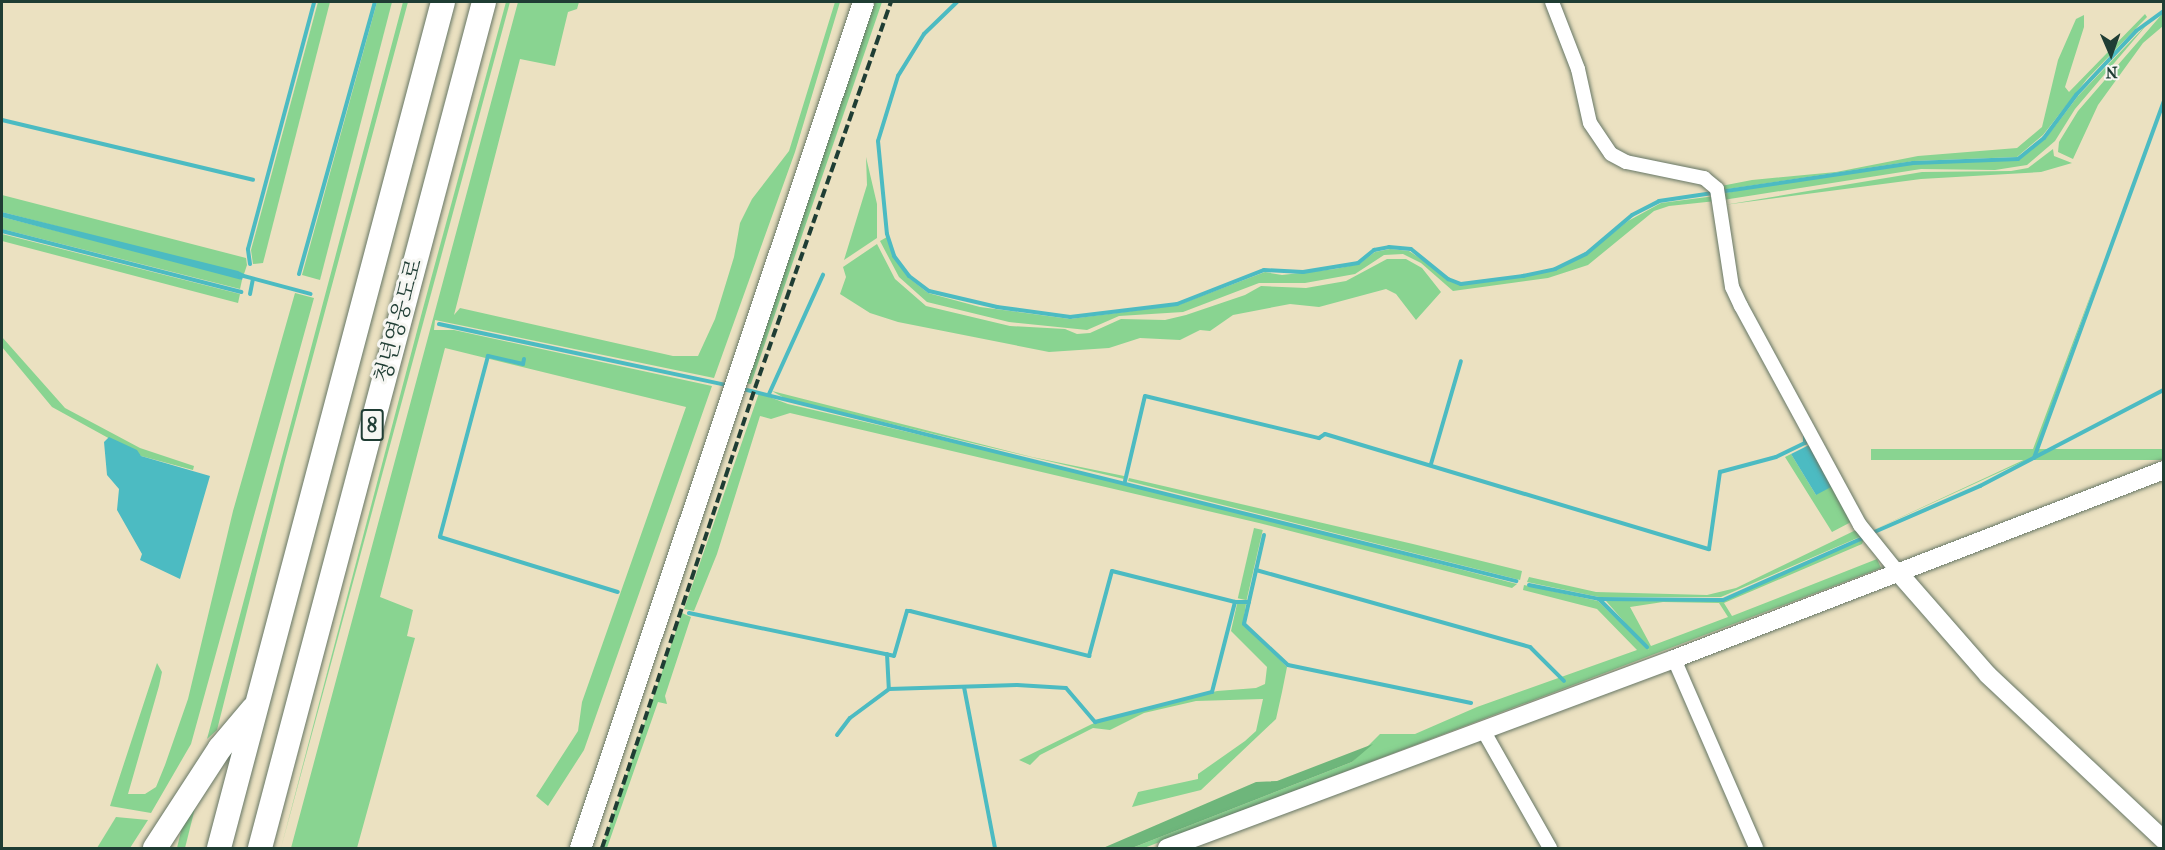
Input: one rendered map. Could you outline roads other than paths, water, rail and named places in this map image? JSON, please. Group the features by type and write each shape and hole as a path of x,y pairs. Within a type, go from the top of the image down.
{"highway":[{"name":"청년영웅도로","path":"219,849 443,2"},
{"name":"청년영웅도로","path":"260,849 484,2"},
{"path":"155,849 220,748 258,702"}],"main road":[{"path":"580,846 860,7"},
{"path":"1167,849 1674,659 2163,470"},
{"path":"1897,571 1988,675 2163,840"}],"street":[{"path":"1552,2 1578,69 1583,105 1605,148 1626,162 1704,178 1718,196 1732,287 1741,306 1860,525 1897,571"},
{"path":"1674,659 1756,849"},
{"path":"1483,730 1550,849"}],"water":[{"path":"2,212 244,274 242,280 2,217"},
{"path":"109,437 137,450 141,456 210,476 180,579 140,560 142,554 117,510 119,489 107,475 104,442"},
{"path":"1809,445 1831,487 1816,495 1791,454"}],"waterway":[{"path":"250,264 248,249 314,2"},
{"path":"299,274 375,2"},
{"path":"957,2 924,34 898,76 878,141 887,234 894,256 909,276 929,291 997,307 1070,317 1177,304 1264,270 1303,272 1358,263 1374,250 1389,247 1411,249 1448,279 1461,284 1523,276 1555,269 1586,254 1632,215 1659,201 1913,163 2018,159 2044,138 2076,95 2136,31 2164,11"},
{"path":"2034,458 2164,100"},
{"path":"2,120 253,180"},
{"path":"2,231 241,292"},
{"path":"240,275 311,294"},
{"path":"769,394 823,275"},
{"path":"250,294 253,279"},
{"path":"439,324 726,385"},
{"path":"524,359 523,364 488,356 440,537 618,592"},
{"path":"1431,464 1461,361"},
{"path":"739,388 1516,581"},
{"path":"1872,533 1980,486 2164,390"},
{"path":"1125,481 1145,396 1319,438 1325,434 1709,549 1720,472 1776,457 1805,443 1805,436"},
{"path":"1264,535 1244,624 1288,665 1471,703"},
{"path":"1599,599 1723,600 1863,538"},
{"path":"1256,570 1530,647 1564,681"},
{"path":"689,613 894,656 907,611 910,611 1089,656 1112,571 1235,602 1249,602"},
{"path":"1529,585 1599,599 1647,647"},
{"path":"887,654 889,689 1017,685 1066,688 1095,722 1212,692 1235,602"},
{"path":"964,687 995,848"},
{"path":"837,735 850,718 889,689"}],"railway":[{"path":"602,848 755,388 891,2"}]}
